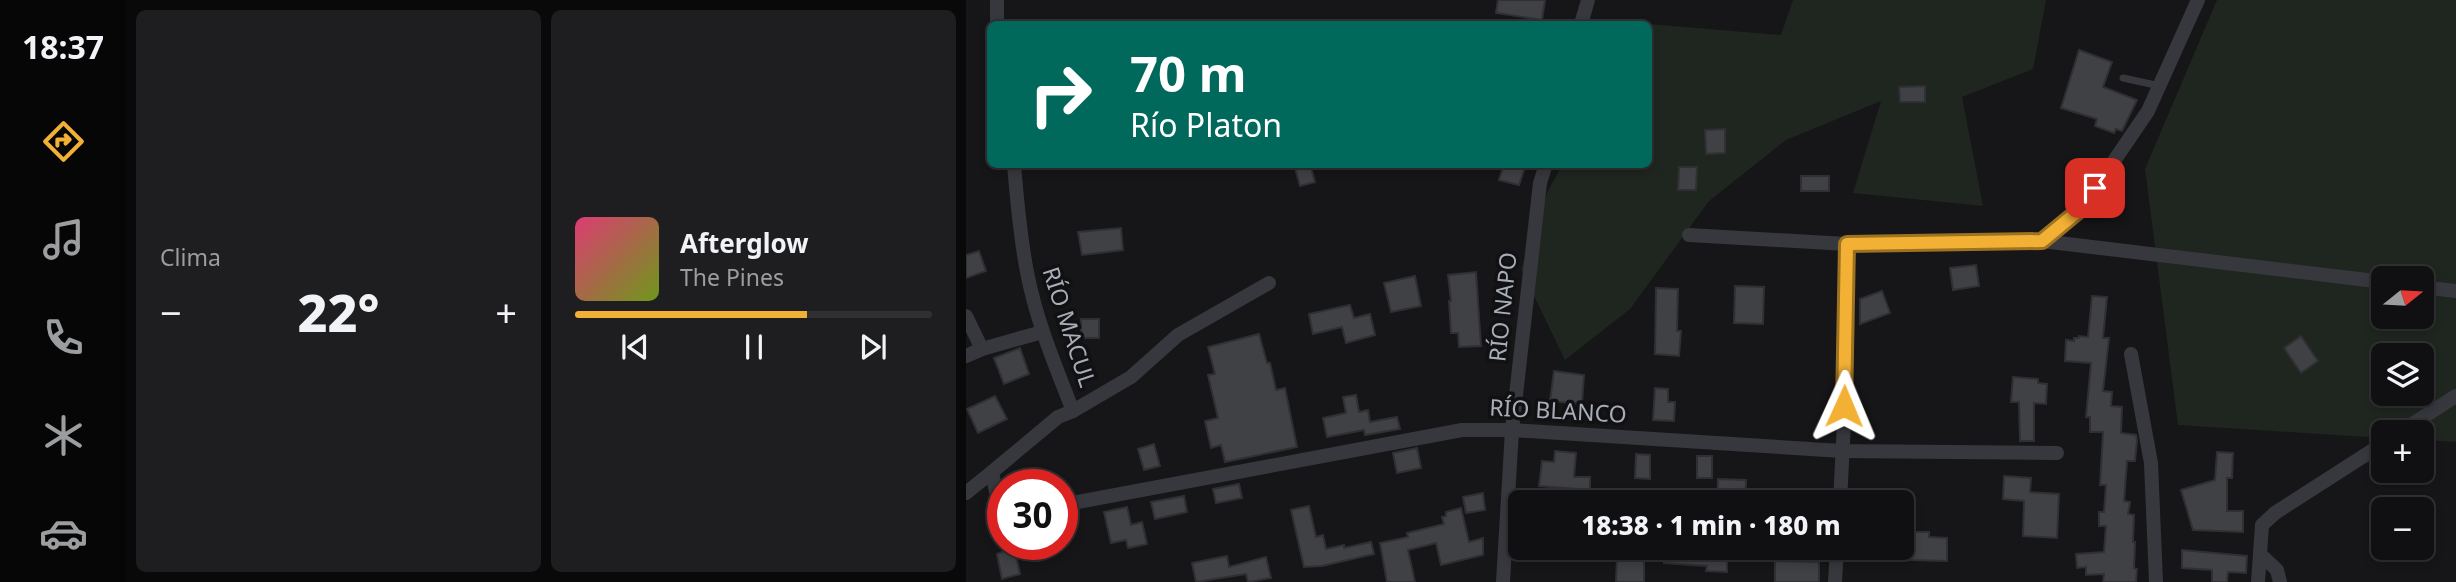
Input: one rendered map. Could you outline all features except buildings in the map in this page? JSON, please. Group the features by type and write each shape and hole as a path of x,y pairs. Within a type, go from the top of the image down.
{"street":[{"path":"997,0 997,21"},
{"path":"1582,21 1588,0"},
{"path":"2042,241 2082,208 2148,111 2198,0"},
{"name":"RÍO MACUL","path":"996,469 1058,417 1073,411 1042,332 1027,274 1018,220 1014,168"},
{"name":"RÍO NAPO","path":"1503,582 1512,430 1540,183 1545,168"},
{"path":"1689,235 1847,244 2042,241 2371,280"},
{"path":"1840,490 1847,244"},
{"path":"1073,411 1131,377 1178,335 1269,283"},
{"path":"2434,288 2456,291"},
{"path":"966,316 982,349"},
{"path":"966,356 1042,332"},
{"path":"2131,354 2151,463 2157,582"},
{"path":"2419,420 2456,396"},
{"name":"RÍO BLANCO","path":"1078,502 1462,430 1512,430 1842,452 2057,453"},
{"path":"2258,582 2262,526 2275,513 2371,451"},
{"name":"RÍO MACUL","path":"966,493 987,476"},
{"path":"2260,554 2277,570 2280,582"},
{"path":"1835,582 1836,560"}],"lane":[{"path":"2123,78 2160,86"}],"shaded area":[{"path":"1793,0 2046,0 2033,69 1962,97 1983,206 1853,193 1881,101 1786,140 1709,201 1630,309 1565,360 1521,269 1547,193 1560,168 1652,168 1652,24 1781,35"},
{"path":"2217,0 2456,0 2456,442 2434,441 2434,420 2371,420 2371,437 2178,425 2145,169"}],"route":[{"path":"1844,406 1847,244 2042,241 2082,208 2095,188"}]}
